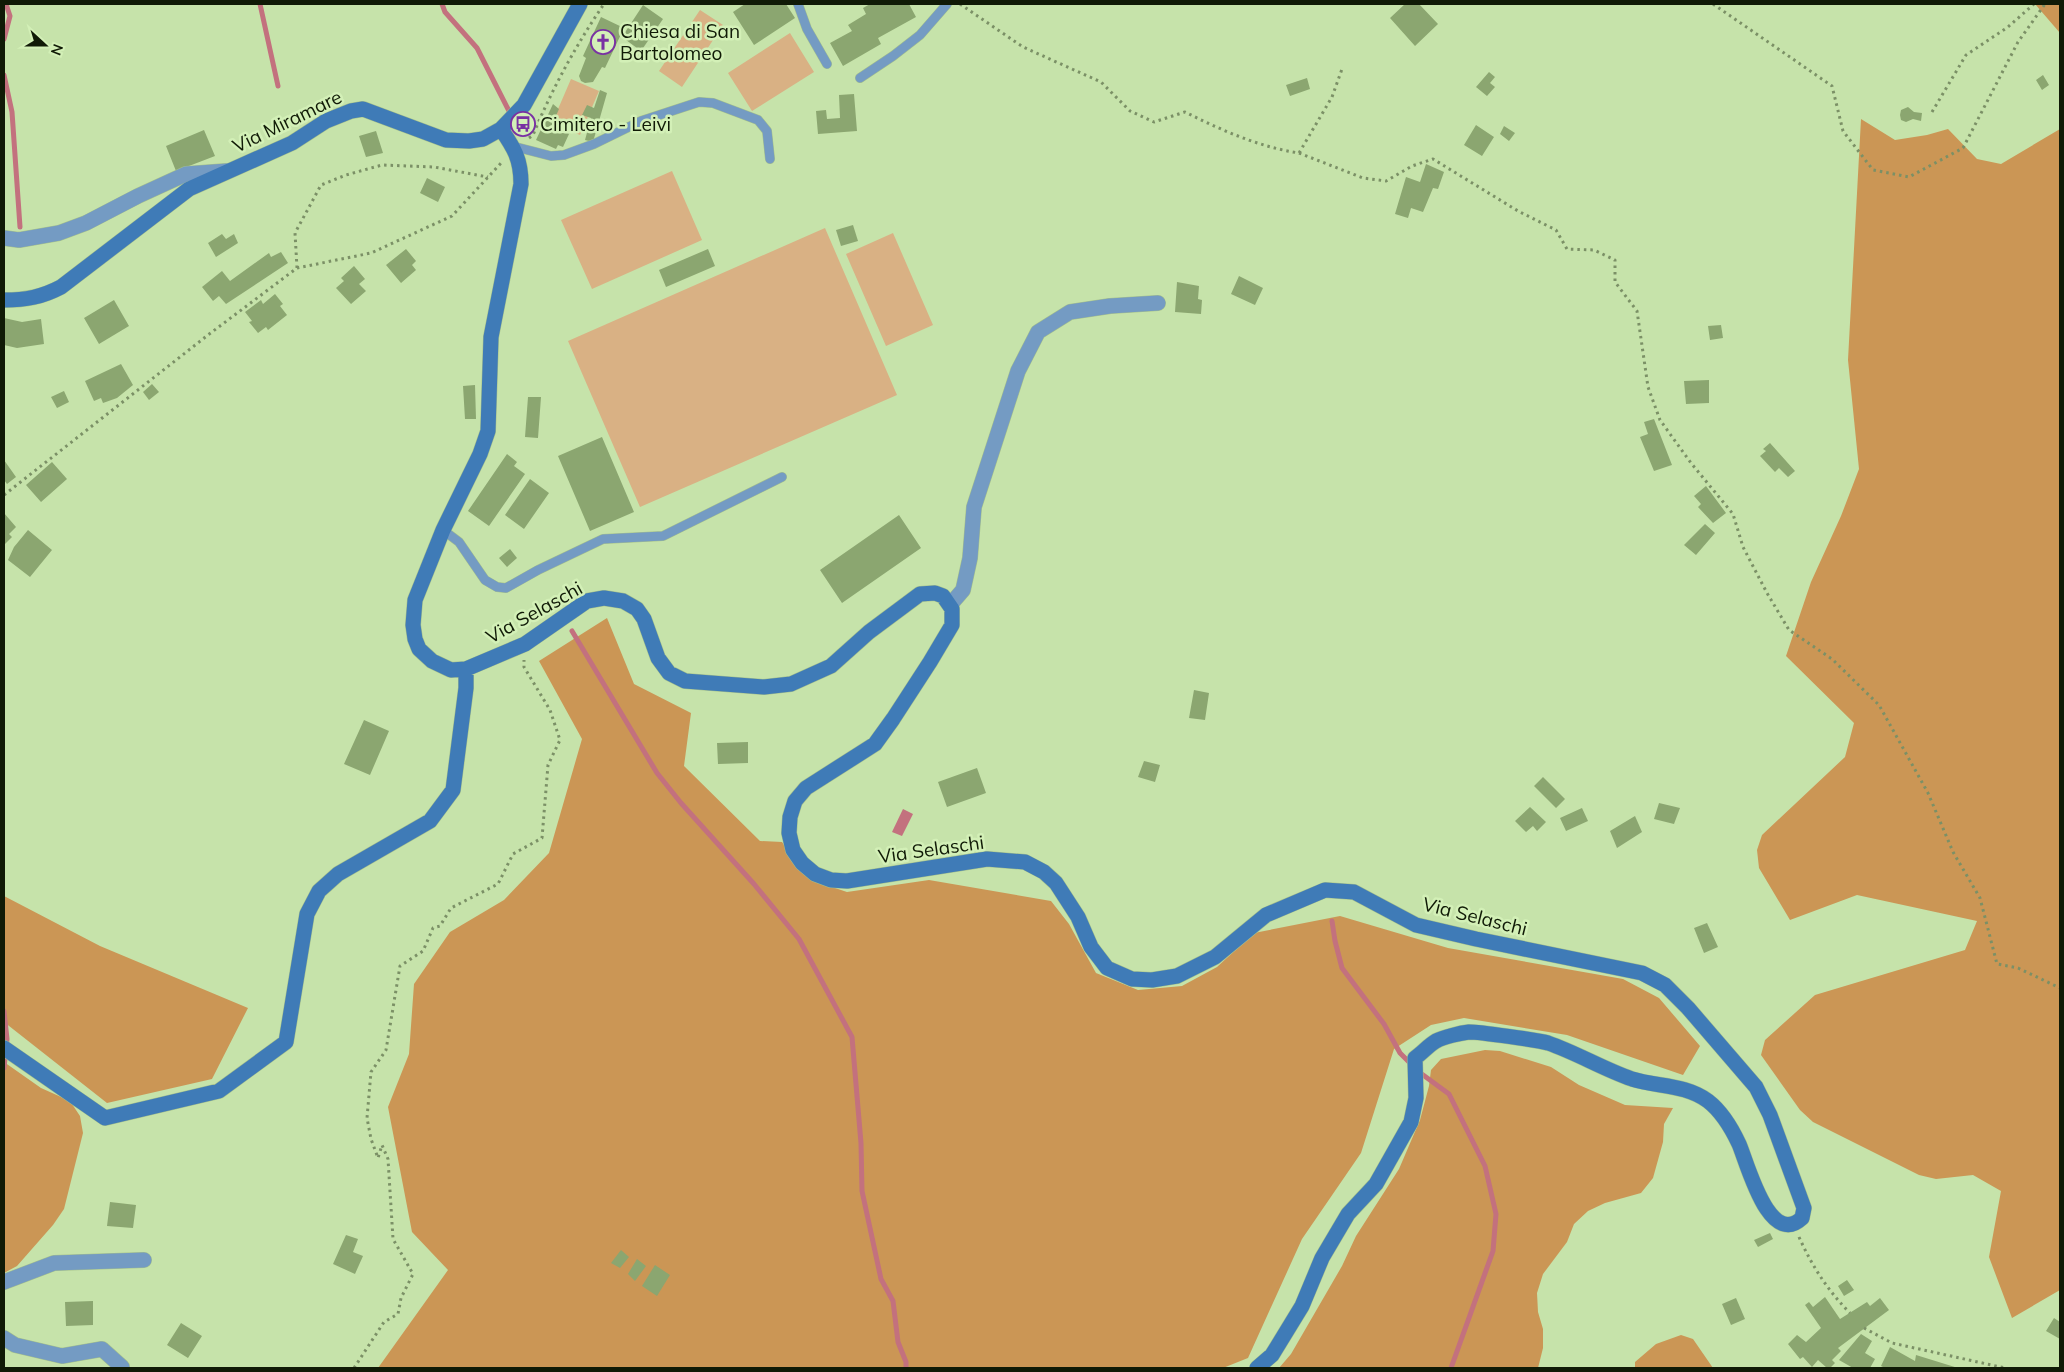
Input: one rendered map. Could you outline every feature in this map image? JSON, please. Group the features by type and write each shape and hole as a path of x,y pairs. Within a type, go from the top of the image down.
{"street":[{"name":"Via Miramare","path":"4,300 42,297 61,287 189,189 292,143 326,121 351,111 363,109 446,140 469,141 483,139 501,128 524,105 580,4"},
{"path":"4,1048 104,1118 219,1091 286,1042 307,914 319,891 338,874 430,821 453,790 466,688 466,669 451,670 432,661 419,649 412,625 415,600 443,530 480,454 488,431 491,337 521,184 521,169 514,148 501,128"},
{"path":"4,238 19,240 58,233 86,224 138,196 186,174 228,171"},
{"path":"950,605 963,590 970,558 974,507 1018,372 1038,332 1070,312 1110,306 1158,303"},
{"name":"Via Selaschi","path":"466,669 525,644 587,601 604,598 623,601 637,609 644,619 658,658 669,673 685,681 764,687 791,684 831,666 869,632 920,594 935,593 943,596 950,605 953,617 952,625 930,662 875,744 806,788 795,801 790,817 789,833 793,850 802,863 815,874 831,880 847,881 986,859 1025,862 1044,872 1056,883 1078,918 1090,947 1107,968 1132,979 1152,980 1177,976 1215,957 1266,915 1325,890 1354,892 1416,925 1642,973 1665,985 1688,1008 1756,1087 1770,1115 1804,1208 1802,1218 1793,1224"},
{"path":"1257,1368 1272,1354 1302,1306 1322,1258 1348,1214 1376,1184 1411,1122 1416,1098 1416,1058 1437,1041 1470,1032 1546,1042 1615,1073 1636,1080 1682,1088 1699,1096 1707,1101 1724,1118 1734,1134 1759,1198 1769,1212 1783,1224 1793,1224"},
{"path":"4,1282 54,1263 144,1260"},
{"path":"4,1338 15,1345 62,1356 102,1349 122,1368"}],"lane":[{"path":"798,4 807,29 827,64"},
{"path":"860,78 893,56 920,34 947,4"},
{"path":"514,148 551,156 564,155 594,144 641,121 699,102 713,103 758,120 767,131 770,159"},
{"path":"443,530 459,542 485,580 497,587 506,588 538,570 603,539 663,536 782,477"}],"path":[{"path":"4,495 137,390 297,268 371,253 452,216 514,148 533,134 550,95 586,30 604,4"},
{"path":"960,4 1023,48 1101,82 1130,111 1154,122 1185,112 1218,128 1275,149 1299,153 1363,178 1386,181 1412,166 1433,159 1518,211 1556,230 1567,249 1594,250 1615,260 1615,282 1637,311 1648,387 1660,420 1690,463 1733,514 1743,547 1789,630 1832,660 1879,705 1928,793 1953,852 1980,898 1997,964 2018,968 2060,988"},
{"path":"1713,4 1832,86 1843,131 1873,170 1908,177 1963,148 2018,42 2045,4"},
{"path":"1932,112 1966,55 2008,27 2034,4"},
{"path":"1299,153 1332,97 1342,69"},
{"path":"297,268 295,233 321,185 346,175 382,165 434,167 488,177"},
{"path":"354,1368 384,1322 398,1314 401,1298 413,1274 393,1239 388,1159 382,1145 378,1158 371,1140 367,1118 371,1072 386,1050 400,966 423,951 433,928 440,926 451,908 498,884 513,854 542,838 548,765 560,740 550,710 524,667 525,644"},
{"path":"1793,1224 1809,1258 1833,1296 1850,1313"},
{"path":"1864,1328 1892,1343 2005,1368"}],"shaded area":[{"path":"2035,4 2060,4 2060,33"},
{"path":"700,10 723,25 682,87 659,71"},
{"path":"790,33 814,72 752,111 728,73"},
{"path":"571,79 599,91 580,135 552,123"},
{"path":"1861,119 1895,140 1927,135 1948,129 1977,159 2001,164 2060,129 2060,1290 2012,1318 1989,1257 2001,1191 1973,1175 1936,1179 1919,1175 1813,1122 1800,1110 1761,1055 1765,1040 1815,995 1965,950 1977,921 1857,895 1790,920 1759,868 1757,850 1762,835 1845,757 1854,723 1786,656 1811,582 1841,516 1859,469 1848,360"},
{"path":"672,171 702,240 592,289 561,220"},
{"path":"825,228 897,395 640,507 568,341"},
{"path":"893,233 933,325 886,346 846,254"},
{"path":"607,618 634,684 691,713 684,766 760,841 782,842 799,866 817,882 847,892 929,880 1051,901 1069,924 1096,973 1138,990 1182,986 1217,967 1254,933 1340,916 1448,948 1623,979 1659,998 1700,1046 1683,1075 1567,1035 1464,1018 1431,1025 1394,1049 1361,1153 1302,1239 1248,1358 1223,1368 378,1368 448,1270 412,1232 388,1107 409,1054 414,984 450,932 504,900 549,853 582,739 539,661"},
{"path":"903,809 913,814 902,836 892,832"},
{"path":"4,896 100,946 248,1008 212,1079 107,1103 4,1022"},
{"path":"1485,1050 1500,1051 1551,1067 1579,1085 1625,1105 1673,1108 1664,1124 1663,1142 1653,1178 1641,1193 1605,1203 1588,1211 1574,1224 1567,1242 1543,1274 1537,1293 1538,1312 1543,1329 1543,1348 1538,1368 1279,1368 1291,1354 1342,1266 1356,1236 1399,1169 1420,1120 1431,1070 1441,1059"},
{"path":"4,1062 41,1088 70,1101 80,1116 83,1133 64,1209 53,1225 17,1266 4,1273"},
{"path":"1681,1335 1693,1339 1713,1368 1635,1368 1635,1362 1656,1344"}],"building":[{"path":"745,4 786,4 795,18 754,45 733,12"},
{"path":"870,4 909,4 916,17 878,38 881,44 843,66 830,43 852,31 848,25 866,14 863,8"},
{"path":"1405,4 1419,4 1438,24 1415,46 1390,18"},
{"path":"643,5 663,19 641,51 622,37"},
{"name":"Chiesa di San Bartolomeo","path":"601,17 624,28 605,68 602,67 593,82 585,83 581,81 579,76 586,58 583,56"},
{"path":"1489,72 1495,77 1490,83 1495,87 1487,96 1476,87"},
{"path":"2043,75 2049,85 2042,90 2036,80"},
{"path":"1307,78 1310,89 1290,96 1286,85"},
{"path":"600,90 607,93 593,142 585,140 591,118 582,115 587,105 594,108"},
{"path":"854,94 857,131 818,134 816,111 826,110 827,119 840,118 839,95"},
{"path":"553,104 559,109 551,127 569,134 563,147 558,145 556,149 536,140"},
{"path":"1908,107 1914,112 1922,113 1921,121 1913,119 1906,122 1901,120 1901,110"},
{"path":"1476,125 1494,137 1482,156 1464,145"},
{"path":"1504,126 1515,133 1509,141 1500,134"},
{"path":"204,130 215,156 176,171 166,146"},
{"path":"376,131 383,153 366,157 359,136"},
{"path":"1426,164 1444,172 1438,189 1433,188 1423,212 1411,208 1408,218 1395,214 1406,177 1420,182"},
{"path":"427,178 445,187 438,202 420,193"},
{"path":"853,225 858,241 841,246 836,230"},
{"path":"222,234 226,239 234,234 238,243 216,257 208,243"},
{"path":"406,249 416,261 412,265 416,270 401,283 386,265"},
{"path":"708,249 715,266 666,287 659,270"},
{"path":"281,252 288,263 226,304 219,296 213,301 202,287 222,271 230,281 269,253 271,257"},
{"path":"354,266 365,279 359,284 366,291 351,304 336,288 344,281 341,278"},
{"path":"1239,276 1263,288 1255,305 1231,294"},
{"path":"1177,282 1199,286 1198,299 1202,300 1201,314 1175,312"},
{"path":"275,294 283,304 280,306 287,315 268,330 266,327 258,333 249,322 252,321 245,312 261,300 263,304"},
{"path":"114,300 129,326 99,344 84,318"},
{"path":"4,318 22,322 41,319 44,344 17,348 4,345"},
{"path":"1721,325 1723,338 1710,340 1708,326"},
{"path":"121,364 133,385 117,398 103,403 101,398 94,401 85,381"},
{"path":"1709,380 1709,403 1686,404 1684,381"},
{"path":"152,384 159,392 149,400 143,392"},
{"path":"475,385 476,419 465,419 463,386"},
{"path":"64,391 69,402 57,408 51,397"},
{"path":"528,397 541,397 538,438 525,437"},
{"path":"1654,419 1672,465 1654,471 1640,437 1648,434 1644,422"},
{"path":"602,437 634,512 590,531 558,456"},
{"path":"1770,443 1795,471 1788,477 1779,468 1775,472 1760,456 1766,451 1763,449"},
{"path":"507,454 517,462 514,466 525,474 489,526 468,511"},
{"path":"4,460 16,477 7,484 4,480"},
{"path":"52,462 67,479 41,502 26,485"},
{"path":"530,479 549,493 524,529 505,515"},
{"path":"1706,486 1726,513 1713,523 1698,507 1701,504 1694,496"},
{"path":"4,513 16,527 9,534 12,537 4,545"},
{"path":"899,515 921,548 842,603 820,570"},
{"path":"1705,524 1715,533 1696,555 1684,545"},
{"path":"28,530 52,550 30,577 8,560 14,547"},
{"path":"510,549 517,558 507,567 499,558"},
{"path":"1194,690 1209,693 1205,720 1189,718"},
{"path":"364,720 389,731 370,775 344,764"},
{"path":"748,742 748,763 718,764 717,743"},
{"path":"1144,761 1160,765 1155,782 1138,777"},
{"path":"977,768 986,793 947,807 938,782"},
{"path":"1543,777 1565,799 1556,808 1534,786"},
{"path":"1659,803 1680,808 1674,824 1654,819"},
{"path":"1530,807 1546,822 1537,831 1533,826 1526,832 1515,821"},
{"path":"1582,808 1588,821 1566,831 1560,818"},
{"path":"1635,816 1642,832 1617,848 1610,831"},
{"path":"1707,923 1718,947 1704,953 1694,928"},
{"path":"110,1202 136,1205 133,1228 107,1226"},
{"path":"1770,1233 1773,1239 1758,1247 1754,1240"},
{"path":"346,1235 358,1239 353,1252 363,1256 355,1274 333,1264"},
{"path":"621,1250 629,1257 620,1268 611,1263"},
{"path":"637,1259 646,1266 635,1281 628,1274"},
{"path":"655,1265 670,1275 657,1296 642,1286"},
{"path":"1847,1280 1854,1290 1844,1296 1838,1286"},
{"path":"1825,1297 1840,1319 1867,1302 1870,1306 1880,1298 1889,1310 1838,1348 1841,1351 1832,1360 1835,1363 1830,1368 1827,1368 1818,1360 1812,1367 1803,1357 1800,1359 1788,1344 1797,1335 1806,1342 1821,1328 1805,1305 1809,1302 1813,1307"},
{"path":"1736,1298 1745,1319 1731,1325 1722,1304"},
{"path":"93,1301 93,1325 66,1326 65,1302"},
{"path":"2054,1318 2060,1322 2060,1339 2046,1331"},
{"path":"181,1323 202,1336 188,1358 167,1345"},
{"path":"1861,1334 1872,1341 1865,1353 1875,1359 1870,1368 1853,1368 1839,1360"},
{"path":"1890,1347 1915,1361 1916,1355 1958,1368 1885,1368 1881,1366"}],"waterway":[{"path":"4,39 10,16 6,4"},
{"path":"260,4 278,86"},
{"path":"442,4 445,12 477,48 509,111"},
{"path":"4,75 12,112 20,227"},
{"path":"572,631 657,773 681,803 754,884 799,939 852,1037 861,1143 862,1191 881,1279 893,1301 898,1342 906,1362 906,1368"},
{"path":"1332,921 1342,968 1384,1024 1400,1053 1411,1064"},
{"path":"4,1011 7,1039 4,1068"},
{"path":"1419,1072 1449,1094 1485,1166 1496,1214 1493,1251 1451,1368"}],"place":[{"name":"Chiesa di San Bartolomeo","path":"603,42"},
{"name":"Cimitero - Leivi","path":"523,124"}]}
